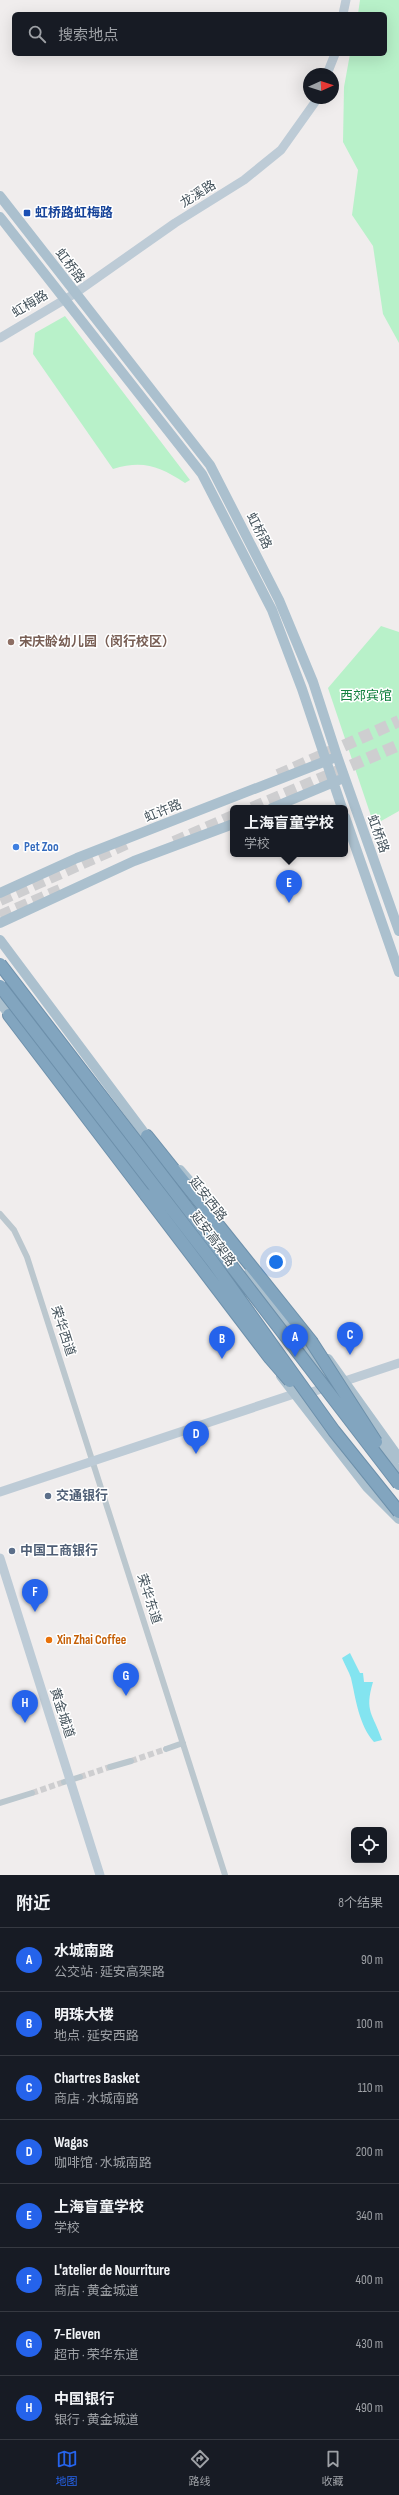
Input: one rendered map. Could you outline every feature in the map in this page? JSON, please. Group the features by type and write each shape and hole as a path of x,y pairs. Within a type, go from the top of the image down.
{"highway":[{"name":"延安高架路","path":"0,964 399,1484"},
{"name":"延安高架路","path":"0,986 212,1261 334,1431 399,1512"},
{"path":"9,1015 270,1358 334,1431"},
{"path":"147,1136 312,1341 399,1479"}],"main road":[{"name":"虹桥路","path":"0,196 74,294 210,465 280,600 313,682 344,778 399,931"},
{"name":"虹桥路","path":"0,216 63,300 202,474 272,610 302,689 341,805"},
{"name":"虹许路","path":"0,893 77,858 337,756"},
{"path":"279,805 344,778"},
{"path":"0,923 120,867 230,825"},
{"name":"虹桥路","path":"348,826 399,972"},
{"name":"延安西路","path":"0,940 147,1136 182,1188 334,1384 399,1472"},
{"path":"0,1003 34,1056 135,1190 211,1283 294,1394 367,1487 399,1519"},
{"path":"9,1015 43,1049 399,1512"},
{"path":"147,1136 192,1182 345,1381 399,1458"}],"street":[{"path":"343,12 346,0"},
{"path":"329,68 334,56"},
{"name":"龙溪路","path":"74,294 175,223 244,180 281,150 314,104"},
{"name":"虹梅路","path":"0,338 74,294"},
{"name":"荣华西道","path":"0,1214 14,1230 28,1257 94,1461"},
{"path":"0,1492 294,1394 309,1393 399,1362"},
{"name":"荣华东道","path":"94,1461 225,1875"},
{"name":"黄金城道","path":"0,1558 67,1781 100,1875"},
{"path":"166,1749 183,1743"},
{"path":"110,1767 131,1761"},
{"path":"67,1781 80,1777"},
{"path":"0,1804 32,1792"}],"green space":[{"path":"360,0 399,0 399,343 383,314 373,246 352,215 358,170 343,142 344,87 350,56 387,56 387,12 358,12"},
{"path":"65,316 190,480 185,483 167,472 150,466 133,465 113,469 33,354 35,333"},
{"name":"西郊宾馆","path":"381,626 399,632 399,811 374,825 328,688"}],"water":[{"path":"350,1653 360,1673 363,1673 364,1682 373,1682 369,1700 371,1712 382,1740 374,1742 361,1720 351,1678 342,1658"}],"tunnel":[{"path":"278,775 399,721"},
{"path":"259,805 399,745"},
{"path":"174,842 230,817"},
{"path":"0,900 128,843"},
{"path":"0,916 60,890"},
{"path":"131,1761 166,1749"},
{"path":"80,1777 110,1767"},
{"path":"32,1793 64,1782"}],"place":[{"name":"虹桥路虹梅路","path":"27,213"},
{"name":"宋庆龄幼儿园（闵行校区）","path":"11,642"},
{"name":"Pet Zoo","path":"16,847"},
{"name":"上海盲童学校","path":"289,903"},
{"name":"Chartres Basket","path":"350,1355"},
{"name":"水城南路","path":"295,1357"},
{"name":"明珠大楼","path":"222,1359"},
{"name":"Wagas","path":"196,1454"},
{"name":"交通银行","path":"48,1496"},
{"name":"中国工商银行","path":"12,1551"},
{"name":"L'atelier de Nourriture","path":"35,1612"},
{"name":"Xin Zhai Coffee","path":"49,1640"},
{"name":"7-Eleven","path":"126,1696"},
{"name":"中国银行","path":"25,1723"}]}
